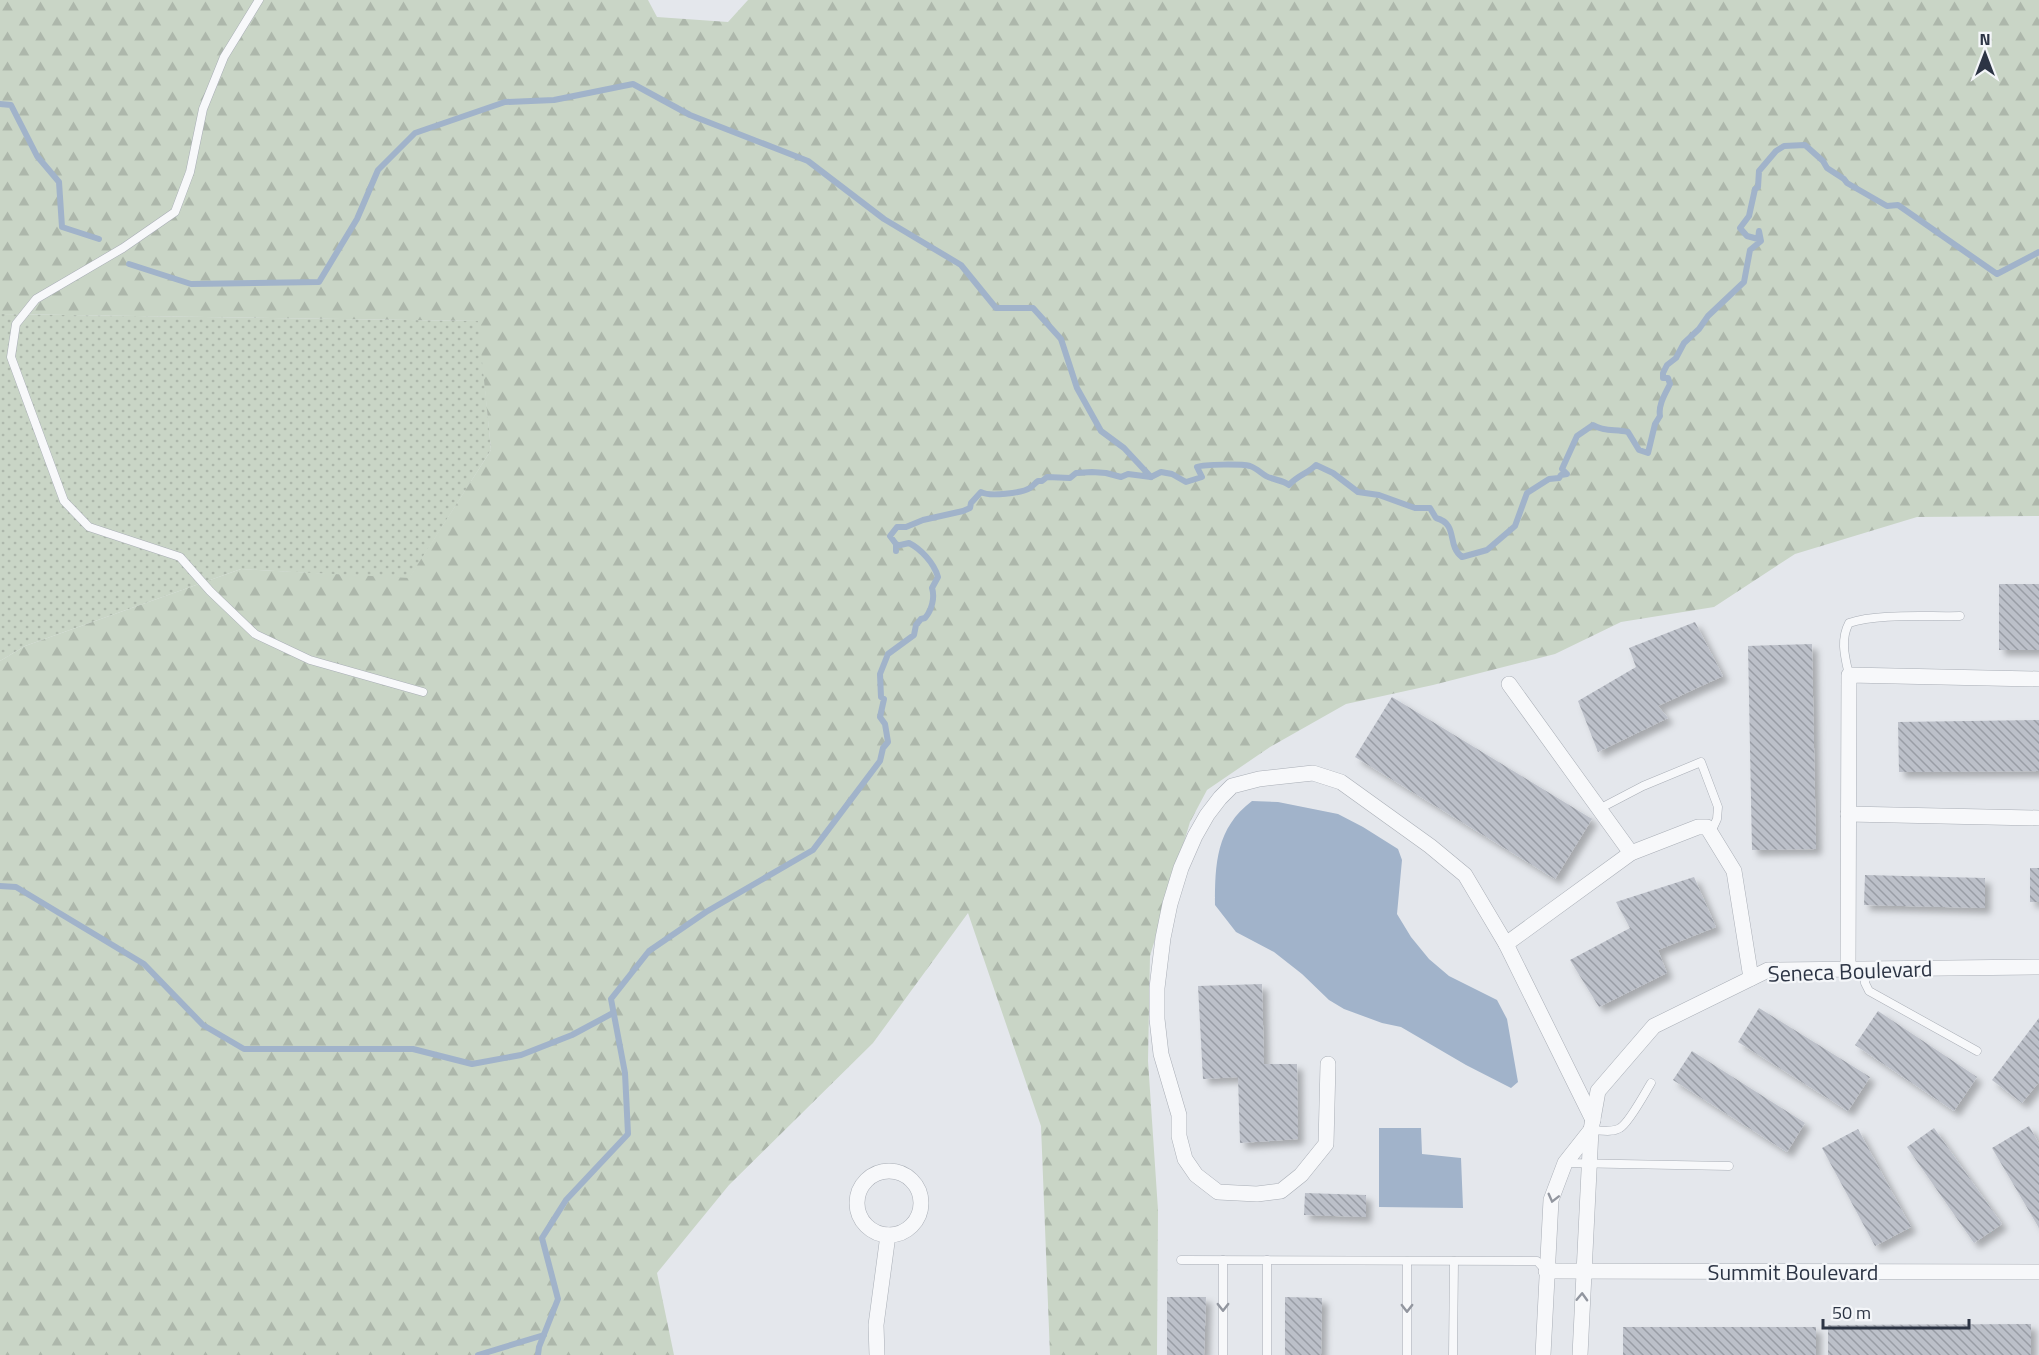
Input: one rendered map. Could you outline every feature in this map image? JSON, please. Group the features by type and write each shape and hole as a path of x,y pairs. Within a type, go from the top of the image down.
{"street":[{"path":"1848,969 1849,675 2039,679"},
{"path":"1509,684 1631,853"},
{"path":"1328,1064 1326,1144 1301,1175 1281,1191 1257,1194 1218,1192 1196,1175 1185,1159 1179,1136 1179,1115 1161,1054 1157,1019 1157,988 1163,938 1181,868 1207,815 1232,786 1259,779 1313,773 1341,782 1430,846 1465,875 1506,944 1592,1125"},
{"path":"1848,814 2039,818"},
{"path":"1506,944 1631,853 1698,827 1707,827 1734,871 1751,978"},
{"name":"Seneca Boulevard","path":"1580,1355 1589,1164 1598,1091 1654,1026 1768,970 2039,967"},
{"name":"Seneca Boulevard","path":"1543,1355 1551,1200 1565,1163 1592,1125"},
{"path":"885,1171 906,1175 919,1191 921,1202 920,1212 908,1229 898,1234 888,1235 877,1233 861,1219 857,1199 866,1180 885,1171"},
{"path":"877,1355 876,1325 888,1235"},
{"name":"Summit Boulevard","path":"1546,1271 2039,1272"}],"lane":[{"path":"259,0 224,57 203,109 190,172 175,212 123,248 36,299 15,324 11,357 64,501 89,527 180,557 210,591 255,634 310,660 423,692"},
{"path":"1849,675 1844,642 1849,623 1874,618 1959,616"},
{"path":"1599,809 1643,786 1701,762 1718,807 1717,819 1711,832"},
{"path":"1865,969 1865,983 1869,991 1977,1050"},
{"path":"1592,1125 1610,1131 1620,1128 1626,1123 1651,1083"},
{"path":"1565,1163 1729,1166"},
{"path":"1181,1260 1537,1261 1546,1271"},
{"path":"1223,1260 1223,1355"},
{"path":"1267,1260 1267,1355"},
{"path":"1407,1261 1407,1355"},
{"path":"1453,1355 1454,1261"}],"green space":[{"path":"0,0 648,0 657,17 728,22 748,0 2039,0 2039,516 1917,517 1795,554 1714,607 1621,622 1555,654 1346,704 1270,747 1207,790 1190,822 1150,956 1148,1061 1158,1210 1157,1355 1050,1355 1041,1126 968,913 873,1043 729,1185 657,1273 674,1355 0,1355 0,661 25,646 241,569 409,578 491,450 478,321 0,314"},
{"path":"0,314 479,321 491,450 409,579 241,569 25,646 0,661"}],"water":[{"path":"1252,801 1278,802 1338,814 1398,849 1402,860 1397,914 1411,937 1429,959 1449,976 1497,1000 1507,1019 1518,1082 1511,1088 1401,1027 1382,1023 1344,1009 1329,1000 1302,974 1274,952 1236,932 1215,905 1217,861 1224,835 1231,823"},
{"path":"1379,1128 1421,1128 1422,1154 1461,1158 1463,1208 1379,1207"}],"building":[{"path":"1999,584 2039,584 2039,650 1999,650"},
{"path":"1695,622 1723,676 1658,706 1668,718 1598,752 1578,701 1636,667 1629,648"},
{"path":"1812,644 1816,849 1752,850 1748,646"},
{"path":"1392,697 1592,819 1555,879 1355,757"},
{"path":"2039,720 2039,771 1899,772 1898,722"},
{"path":"2030,868 2039,868 2039,902 2030,902"},
{"path":"1865,875 1985,878 1985,908 1864,905"},
{"path":"1694,877 1716,927 1658,950 1667,973 1599,1007 1570,960 1630,928 1616,902"},
{"path":"1262,984 1264,1064 1297,1064 1298,1139 1240,1143 1238,1077 1203,1079 1198,986"},
{"path":"1759,1008 1870,1077 1848,1111 1738,1042"},
{"path":"1878,1011 1977,1077 1954,1111 1855,1045"},
{"path":"2039,1018 2039,1082 2022,1103 1992,1080"},
{"path":"1692,1051 1805,1123 1787,1152 1673,1080"},
{"path":"2029,1126 2039,1144 2039,1228 1992,1148"},
{"path":"1934,1128 2002,1224 1974,1243 1907,1147"},
{"path":"1858,1129 1911,1227 1875,1246 1822,1148"},
{"path":"1305,1193 1366,1195 1366,1217 1304,1215"},
{"path":"1167,1297 1206,1297 1204,1355 1167,1355"},
{"path":"1285,1297 1322,1298 1321,1355 1285,1355"},
{"path":"2031,1324 2031,1355 1828,1355 1828,1325"},
{"path":"1623,1327 1816,1327 1816,1355 1623,1355"}],"waterway":[{"path":"129,264 191,284 319,282 357,219 378,170 415,133 505,102 554,100 633,84 690,115 808,161 884,219 961,265 996,308 1033,308 1061,339 1077,388 1101,431 1124,448 1151,477"},
{"path":"0,104 11,105 37,156 59,182 62,227 99,239"},
{"path":"538,1355 558,1299 542,1238 566,1200 628,1134 625,1073 611,999 649,951 706,912 813,850 880,761 883,748 888,742 885,724 880,717 884,699 881,697 880,674 888,654 914,635 916,625 927,615 933,599 932,588 938,577 930,562 914,546 909,543 896,546 896,551 896,544 890,536 897,527 906,527 923,520 963,511 970,508 971,503 981,492 1006,494 1020,491 1030,488 1047,477 1070,478 1076,473 1092,472 1121,477 1128,474 1151,477 1161,472 1172,474 1186,482 1202,477 1197,467 1239,465 1250,466 1266,476 1289,485 1316,465 1333,473 1358,492 1379,495 1415,508 1430,508 1436,518 1448,525 1454,547 1462,557 1487,550 1515,526 1527,493 1549,479 1567,474 1562,469 1577,436 1593,425 1605,430 1628,432 1639,450 1648,453 1655,424 1660,416 1661,404 1670,384 1668,378 1663,378 1663,373 1667,365 1676,358 1684,343 1699,329 1708,316 1744,282 1750,250 1761,241 1759,231 1758,239 1747,236 1740,228 1749,216 1755,189 1758,187 1759,171 1776,151 1784,146 1805,145 1823,161 1827,168 1847,183 1887,206 1898,205 1997,274 2039,252"},
{"path":"0,886 16,887 144,964 203,1025 244,1049 413,1049 472,1064 521,1055 572,1035 613,1013"},
{"path":"478,1355 544,1335"}]}
